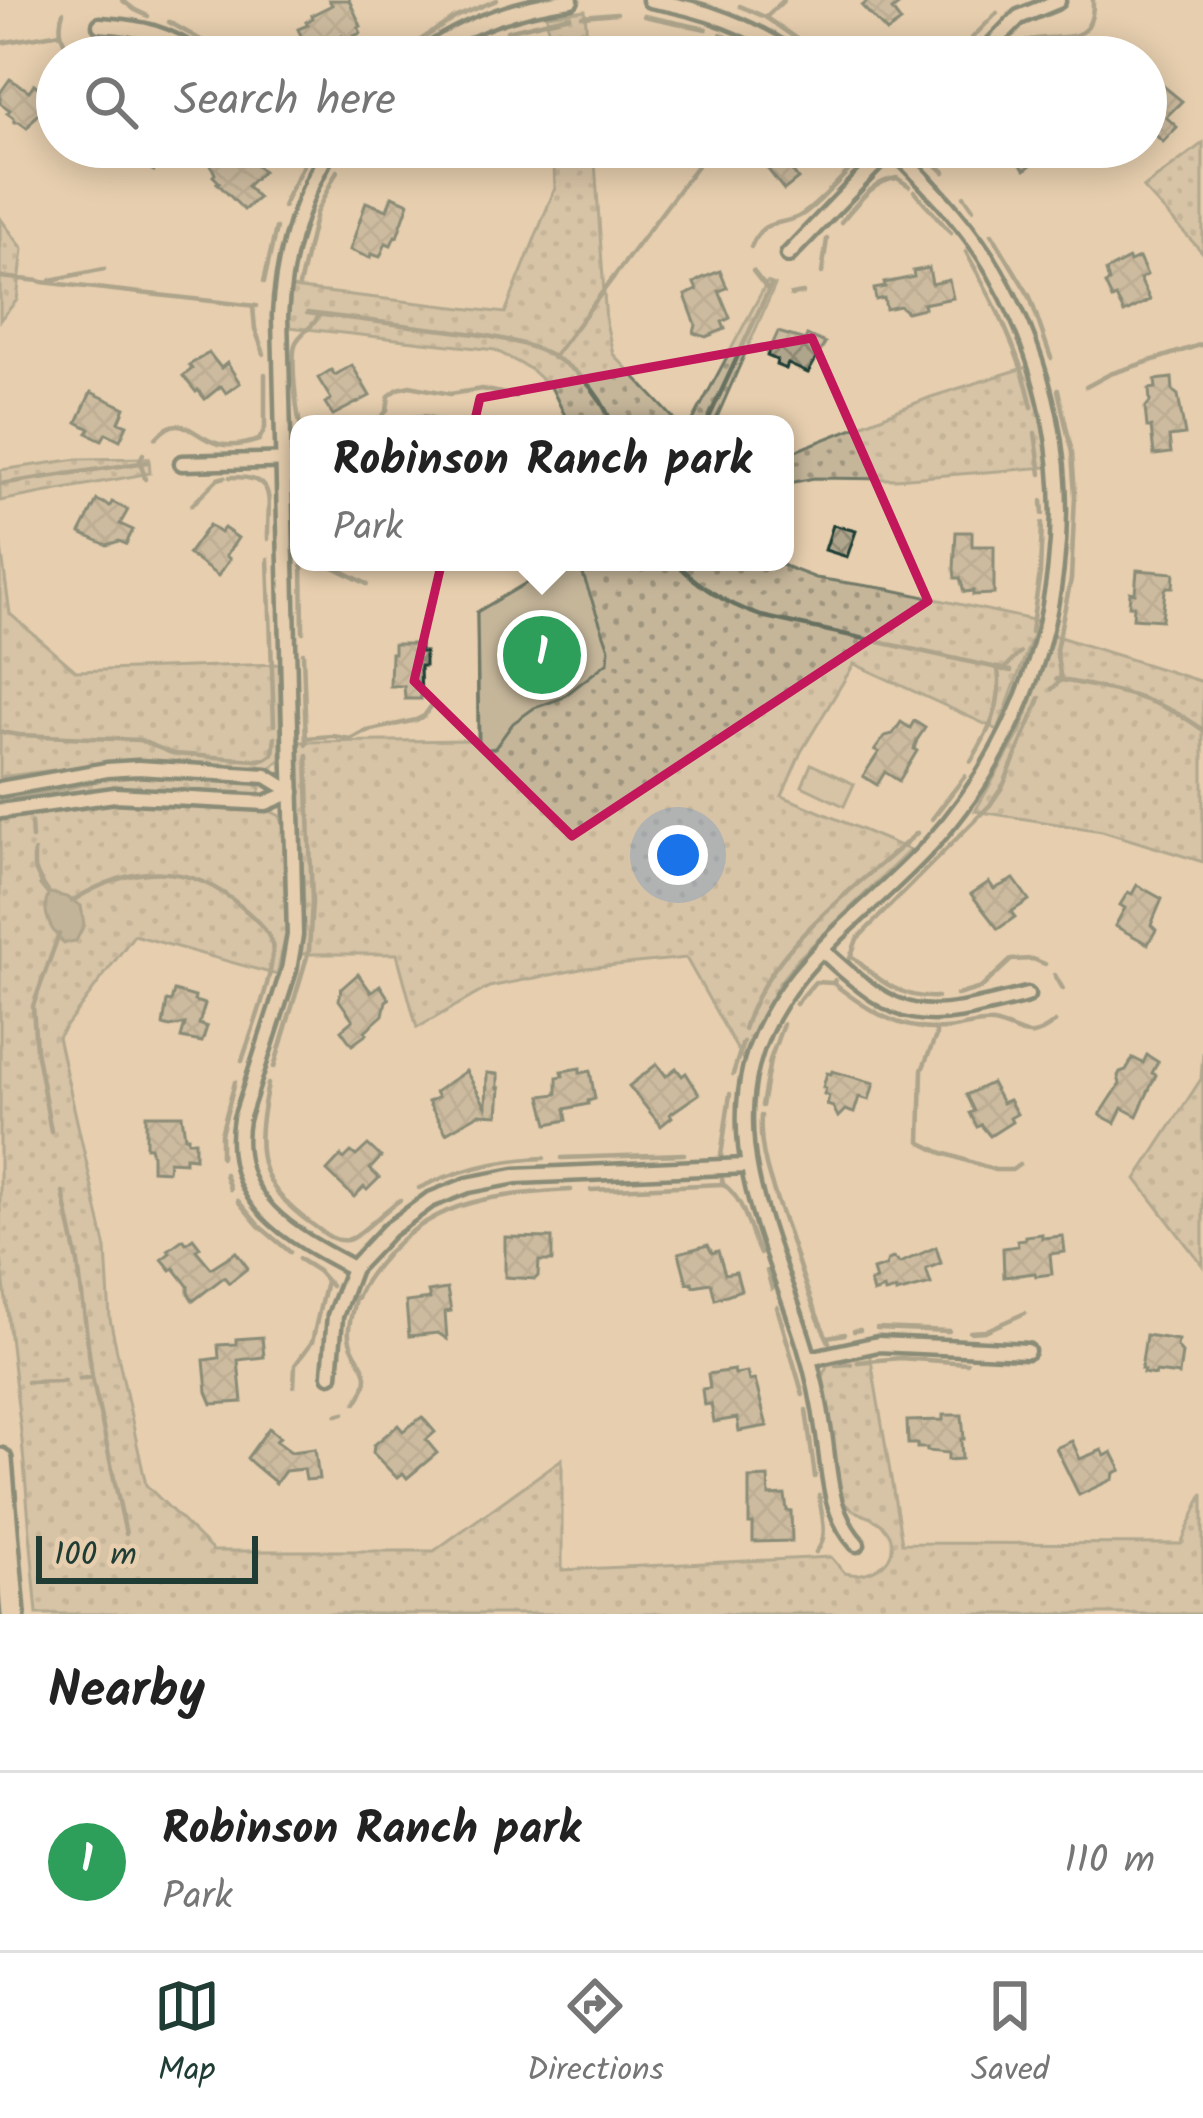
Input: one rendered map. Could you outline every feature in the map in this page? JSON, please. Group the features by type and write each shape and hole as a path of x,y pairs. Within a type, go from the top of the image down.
{"highway":[{"path":"0,1460 14,1614"}],"street":[{"path":"458,36 537,3 572,0"},
{"path":"650,0 720,17 761,36"},
{"path":"1000,36 1018,17 1058,1"},
{"path":"100,25 165,36"},
{"path":"321,168 300,210 284,273 280,316 295,922 292,952 241,1119 239,1156 249,1187 272,1216 308,1244 352,1268"},
{"path":"788,255 872,168"},
{"path":"857,1544 844,1530 834,1503 809,1359 747,1166 744,1118 754,1057 779,999 822,950 930,846 984,775 1020,707 1041,649 1058,557 1060,491 1040,375 1005,290 973,237 912,168"},
{"path":"182,463 290,461"},
{"path":"0,789 138,768 266,776 292,792"},
{"path":"0,811 116,795 266,803 292,792"},
{"path":"822,950 878,998 911,1012 947,1013 1027,995"},
{"path":"330,1375 333,1327 352,1268 410,1213 440,1196 475,1183 534,1175 747,1166"},
{"path":"809,1359 878,1344 1027,1351"}],"highlighted area":[{"path":"812,338 928,601 572,836 414,681 480,398"}],"shaded area":[{"path":"585,10 587,36 548,36 547,15"},
{"path":"1203,143 1203,253 1143,188"},
{"path":"554,168 595,168 606,322 613,354 671,415 565,415 552,389 530,369 495,350 288,327 291,288 505,313 555,188"},
{"path":"0,218 23,249 17,300 0,320"},
{"path":"767,282 775,285 718,415 696,415"},
{"path":"1027,367 1049,467 794,482 794,451 931,397"},
{"path":"149,458 150,473 0,501 0,470 78,459"},
{"path":"0,540 10,614 76,671 279,664 281,759 266,769 123,761 0,777"},
{"path":"794,570 816,578 1038,621 998,730 854,664 801,752 782,796 910,850 798,959 779,983 742,1058 686,958 586,968 489,987 417,1028 397,954 299,954 304,908 298,742 478,740 477,612 547,571"},
{"path":"547,571 582,571 609,649 608,662 562,698 534,708 513,723 495,748 484,750 479,741 477,612"},
{"path":"1053,635 1203,682 1203,862 1102,831 975,811 1021,731"},
{"path":"811,764 854,784 844,806 802,786"},
{"path":"116,776 252,782 261,788 254,795 113,788 0,805 0,800"},
{"path":"121,803 268,810 280,816 283,824 286,934 277,975 134,935 58,1037 106,1249 110,1319 146,1485 213,1551 434,1551 562,1459 562,1570 831,1557 845,1573 865,1573 888,1559 892,1542 883,1526 842,1500 823,1378 827,1365 870,1354 902,1543 1181,1544 1203,1493 1203,1614 37,1614 0,1249 0,820"},
{"path":"43,883 50,893 81,906 84,925 76,941 64,943 51,927"},
{"path":"1203,1052 1203,1266 1136,1179 1201,1079"}],"building":[{"path":"329,0 349,0 361,33 301,36 298,29 332,5"},
{"path":"869,0 905,0 892,10 901,22 887,32 862,6"},
{"path":"10,79 29,91 36,86 36,116 27,128 7,113 10,110 0,103 0,93"},
{"path":"1167,89 1182,101 1167,116"},
{"path":"1167,118 1177,127 1167,138"},
{"path":"212,168 260,168 263,171 247,186 258,198 244,210 217,183"},
{"path":"767,168 790,168 798,179 784,190"},
{"path":"392,196 409,203 391,245 386,243 380,257 350,250 366,202 387,210"},
{"path":"1139,258 1147,275 1140,279 1150,300 1124,313 1105,284 1109,282 1106,271"},
{"path":"929,268 932,284 949,280 953,298 907,312 900,306 886,309 884,298 876,300 874,289"},
{"path":"720,271 727,288 719,291 730,318 722,322 725,329 706,337 694,333 696,325 685,295 697,290 694,283"},
{"path":"778,332 805,340 807,335 825,343 808,373 788,364 786,369 776,365 777,360 767,356"},
{"path":"209,353 221,368 227,363 240,383 226,393 221,386 205,399 183,376 192,369 189,365"},
{"path":"352,365 370,396 333,415 325,403 331,399 318,378"},
{"path":"1172,378 1185,435 1169,437 1171,453 1154,455 1145,408 1150,402 1149,389 1156,388 1155,380"},
{"path":"91,392 125,408 119,422 127,425 120,440 106,433 102,440 77,422"},
{"path":"97,500 128,510 120,524 133,530 126,544 107,545 80,533"},
{"path":"209,525 238,538 218,576 188,554"},
{"path":"833,525 856,531 847,557 825,550"},
{"path":"956,532 972,532 972,546 994,546 994,594 964,592 960,578 955,578"},
{"path":"1137,570 1174,573 1173,587 1165,590 1162,620 1133,618 1130,592 1135,593"},
{"path":"394,644 420,644 420,652 425,652 425,666 420,666 421,699 405,699 404,686 390,686"},
{"path":"914,721 925,728 899,781 885,772 877,785 863,776 885,736 893,734 901,722 910,728"},
{"path":"1014,879 1029,900 998,929 971,894 989,882 994,889"},
{"path":"1137,885 1162,899 1148,944 1115,926 1125,908 1120,905"},
{"path":"358,974 371,992 380,985 389,999 383,1015 352,1045 341,1030 353,1020 339,1000 341,989"},
{"path":"174,991 205,1004 199,1024 207,1027 202,1042 181,1038 185,1024 163,1025"},
{"path":"1147,1055 1158,1062 1152,1073 1156,1075 1137,1116 1122,1108 1115,1123 1100,1115 1120,1084 1120,1072 1133,1058 1143,1063"},
{"path":"657,1064 666,1076 676,1068 682,1076 686,1073 699,1094 661,1126 629,1086"},
{"path":"580,1068 580,1073 590,1071 595,1099 565,1109 567,1120 548,1124 541,1096 557,1094 557,1077 563,1076 562,1071"},
{"path":"466,1071 486,1107 487,1073 498,1074 498,1115 479,1114 446,1133 428,1102"},
{"path":"832,1071 874,1083 869,1100 859,1097 854,1113 845,1110 838,1117 827,1105 829,1096 823,1087"},
{"path":"991,1083 1002,1103 1009,1100 1017,1114 990,1136 981,1125 977,1127 966,1095"},
{"path":"146,1115 182,1115 185,1137 195,1141 195,1158 169,1161 168,1171 152,1170"},
{"path":"368,1145 381,1157 370,1169 379,1178 354,1197 327,1171 341,1156 344,1159 351,1152 356,1156"},
{"path":"1042,1234 1042,1238 1063,1236 1065,1252 1050,1254 1052,1274 1004,1277 1003,1248 1018,1246 1017,1240 1025,1236"},
{"path":"505,1237 552,1238 552,1261 539,1261 535,1279 505,1277"},
{"path":"193,1238 200,1247 196,1250 211,1268 236,1252 248,1268 229,1283 224,1277 193,1301 188,1286 162,1259 183,1239 186,1243"},
{"path":"708,1245 712,1253 718,1251 725,1274 736,1272 741,1290 715,1299 711,1283 687,1283 679,1253"},
{"path":"936,1247 941,1263 926,1269 931,1284 873,1293 873,1270 893,1258 900,1263"},
{"path":"447,1289 451,1311 445,1312 447,1339 438,1333 409,1336 406,1302 430,1299 428,1292"},
{"path":"1146,1335 1178,1340 1182,1353 1179,1375 1143,1373"},
{"path":"262,1337 264,1357 238,1360 242,1402 212,1404 204,1360 219,1358 218,1345"},
{"path":"734,1370 735,1374 747,1372 749,1381 755,1380 767,1426 739,1431 737,1418 714,1422 702,1389 710,1388 708,1374"},
{"path":"943,1415 962,1415 962,1459 948,1460 948,1453 908,1444 907,1421 943,1420"},
{"path":"422,1417 435,1432 426,1440 437,1453 407,1478 403,1473 397,1478 373,1453 374,1445 398,1425 403,1431"},
{"path":"269,1428 280,1437 276,1441 291,1452 315,1449 319,1479 306,1480 304,1469 285,1471 276,1483 247,1458"},
{"path":"1072,1441 1080,1459 1102,1450 1105,1456 1112,1452 1121,1470 1113,1479 1079,1495 1056,1448"},
{"path":"768,1477 769,1496 785,1495 787,1511 791,1511 792,1541 753,1542 749,1478"}],"waterway":[{"path":"122,0 148,16"},
{"path":"427,36 497,0"},
{"path":"766,17 784,0"},
{"path":"1074,36 1088,26 1093,0"},
{"path":"740,6 793,36"},
{"path":"62,36 63,12"},
{"path":"582,16 617,13"},
{"path":"974,36 997,13"},
{"path":"507,31 570,16"},
{"path":"644,16 706,29"},
{"path":"169,22 194,36"},
{"path":"43,36 61,33"},
{"path":"721,34 725,36"},
{"path":"0,43 36,37"},
{"path":"283,207 301,168"},
{"path":"553,358 695,168"},
{"path":"751,247 765,227 798,217 851,168"},
{"path":"940,168 944,172"},
{"path":"299,286 316,213 337,171"},
{"path":"841,222 880,183 897,178 909,186"},
{"path":"914,191 951,233"},
{"path":"964,196 973,209"},
{"path":"264,282 276,228"},
{"path":"992,234 1030,297 1051,358"},
{"path":"822,273 827,239"},
{"path":"966,252 1013,347 1032,407"},
{"path":"51,280 104,269"},
{"path":"753,271 768,290"},
{"path":"0,277 40,281"},
{"path":"42,282 256,306"},
{"path":"710,415 771,285"},
{"path":"791,295 803,293"},
{"path":"253,307 264,354"},
{"path":"307,313 483,335 536,349 580,376 607,415"},
{"path":"299,415 295,345 319,315"},
{"path":"1086,387 1110,374 1203,344"},
{"path":"156,438 165,429 180,425 219,444 259,440 265,428 265,374"},
{"path":"383,415 389,396 410,386 450,394 482,389 515,396"},
{"path":"1052,689 1061,680 1056,650 1071,579 1075,495 1072,453 1058,390"},
{"path":"1035,433 1041,474"},
{"path":"143,454 145,479"},
{"path":"0,484 147,462"},
{"path":"192,505 225,477"},
{"path":"230,477 264,486 269,502 268,539"},
{"path":"1042,501 1043,514"},
{"path":"1031,632 1042,523"},
{"path":"268,559 274,725"},
{"path":"302,571 303,632"},
{"path":"342,571 367,584"},
{"path":"686,571 715,594 761,616 1011,671"},
{"path":"303,653 306,744"},
{"path":"1003,670 1020,653"},
{"path":"971,761 994,717 998,668"},
{"path":"1056,679 1151,702 1203,730"},
{"path":"849,961 857,939 990,805 1003,786 1040,698"},
{"path":"306,738 350,739 416,720 432,705"},
{"path":"0,732 139,740 174,754 255,760 273,754 275,737"},
{"path":"274,1067 309,950 307,755"},
{"path":"932,819 965,776"},
{"path":"31,823 32,838"},
{"path":"744,1029 756,999 794,945 917,833"},
{"path":"34,852 34,867 43,886"},
{"path":"72,901 116,880 159,873 202,881 252,916 270,939 272,955 242,1061"},
{"path":"51,1131 33,1006 59,934"},
{"path":"854,958 892,987 937,997"},
{"path":"957,995 981,988 1011,960 1045,964"},
{"path":"1055,975 1063,989"},
{"path":"796,1004 815,982 835,980"},
{"path":"833,983 872,1010 914,1027 993,1023 1030,1034 1055,1022"},
{"path":"762,1106 770,1060 783,1024"},
{"path":"936,1029 922,1070 920,1142 995,1170 1019,1165"},
{"path":"733,1074 743,1042"},
{"path":"221,1157 221,1134 235,1082"},
{"path":"268,1084 261,1128 263,1164 279,1195 294,1210 329,1236 347,1240 400,1200"},
{"path":"721,1156 730,1094"},
{"path":"761,1116 769,1176 829,1342"},
{"path":"562,1158 684,1154"},
{"path":"419,1188 480,1167 544,1158"},
{"path":"225,1174 230,1189"},
{"path":"722,1179 741,1207 760,1254"},
{"path":"591,1190 723,1184"},
{"path":"357,1298 389,1252 429,1220 496,1197 571,1190"},
{"path":"63,1192 78,1263 92,1377 126,1534"},
{"path":"238,1201 290,1252"},
{"path":"299,1259 331,1286"},
{"path":"767,1271 772,1289"},
{"path":"294,1386 295,1365 312,1342 326,1281"},
{"path":"355,1297 349,1337 366,1374 356,1403"},
{"path":"777,1307 803,1395"},
{"path":"970,1332 985,1331 1025,1313"},
{"path":"877,1328 949,1331"},
{"path":"854,1331 860,1330"},
{"path":"827,1337 845,1334"},
{"path":"858,1362 900,1358 967,1363"},
{"path":"836,1365 851,1364"},
{"path":"79,1379 92,1377"},
{"path":"27,1382 64,1381"},
{"path":"806,1410 815,1477"},
{"path":"337,1415 344,1413"},
{"path":"816,1552 824,1532 819,1495"}],"place":[{"name":"Robinson Ranch park","path":"542,655"}]}
